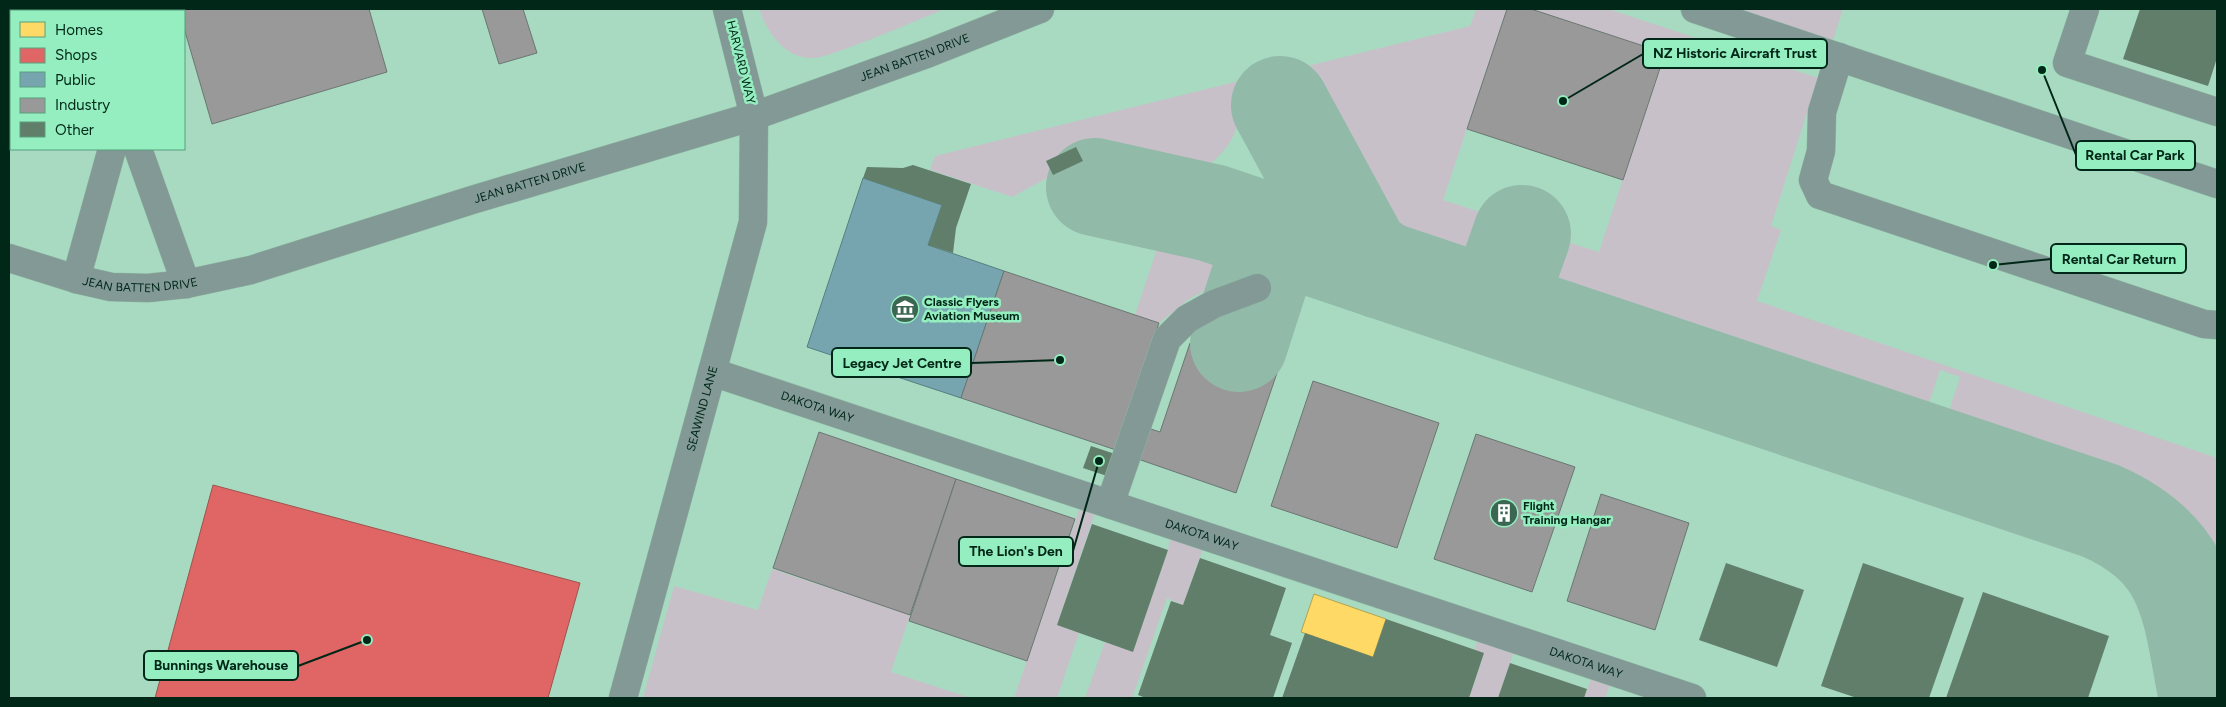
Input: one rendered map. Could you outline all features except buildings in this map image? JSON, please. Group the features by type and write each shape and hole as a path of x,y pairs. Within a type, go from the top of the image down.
{"street":[{"name":"HARVARD WAY","path":"727,9 754,116"},
{"name":"JEAN BATTEN DRIVE","path":"9,258 76,279 111,287 148,288 186,284 251,270 472,200 754,116 929,53 1040,9"},
{"path":"1695,9 2217,184"},
{"path":"2085,9 2066,63 2217,112"},
{"path":"1839,58 1822,112 1822,142 1813,180 1820,195 2204,324 2217,325"},
{"name":"SEAWIND LANE","path":"623,698 752,222 754,116"},
{"path":"76,279 112,150"},
{"path":"138,150 186,284"},
{"path":"1110,504 1167,339 1187,319 1214,304 1257,288"},
{"name":"DAKOTA WAY","path":"712,372 1692,698"}],"shaded area":[{"path":"759,9 945,9 858,44 817,58 808,58 791,52 777,41 766,25"},
{"path":"1476,9 1507,9 1443,200 1480,212 1491,226 1483,258 1478,266 1473,272 1465,276 1455,277 1410,264 1392,248 1330,146 1291,70 1470,26"},
{"path":"1531,9 1608,9 1818,78 1771,226 1781,230 1757,301 2217,458 2217,569 2199,577 2181,548 2159,526 2142,516 2094,495 1962,448 1949,433 1948,424 1951,405 1960,377 1940,370 1925,415 1927,434 1540,306 1532,288 1537,266 1548,248 1561,240 1599,252 1664,53"},
{"path":"1736,9 1843,9 1833,40"},
{"path":"1243,80 1240,117 1230,142 1212,163 1184,186 1094,155 1083,161 1076,147 1046,161 1053,175 1012,197 930,170 935,156"},
{"path":"1183,233 1205,235 1251,252 1243,280 1207,290 1189,299 1159,323 1135,315 1158,246"},
{"path":"1081,505 1096,510 1057,625 1079,633 1057,698 1014,698"},
{"path":"1170,538 1203,548 1183,605 1167,598 1132,698 1085,698 1105,642 1133,651 1168,550"},
{"path":"772,569 910,615 891,672 971,698 643,698 674,586 758,610"},
{"path":"2217,587 2217,639 2214,640 2205,595"},
{"path":"1478,640 1514,651 1498,698 1469,698 1484,654 1474,650"},
{"path":"1592,676 1611,683 1605,698 1584,698"}],"taxiway":[{"path":"1280,105 1362,256 1382,270"},
{"path":"1095,187 1212,213 2101,511 2131,527 2154,545 2171,565 2182,587 2190,611 2208,698"},
{"path":"1239,343 1274,234"},
{"path":"1496,308 1522,234"}],"place":[{"name":"Rental Car Park","path":"2042,70"},
{"name":"NZ Historic Aircraft Trust","path":"1563,101"},
{"name":"Rental Car Return","path":"1993,265"},
{"name":"Classic Flyers Aviation Museum","path":"905,309"},
{"name":"Legacy Jet Centre","path":"1060,360"},
{"name":"The Lion's Den","path":"1099,461"},
{"name":"Flight Training Hangar","path":"1504,513"},
{"name":"Bunnings Warehouse","path":"367,640"}]}
